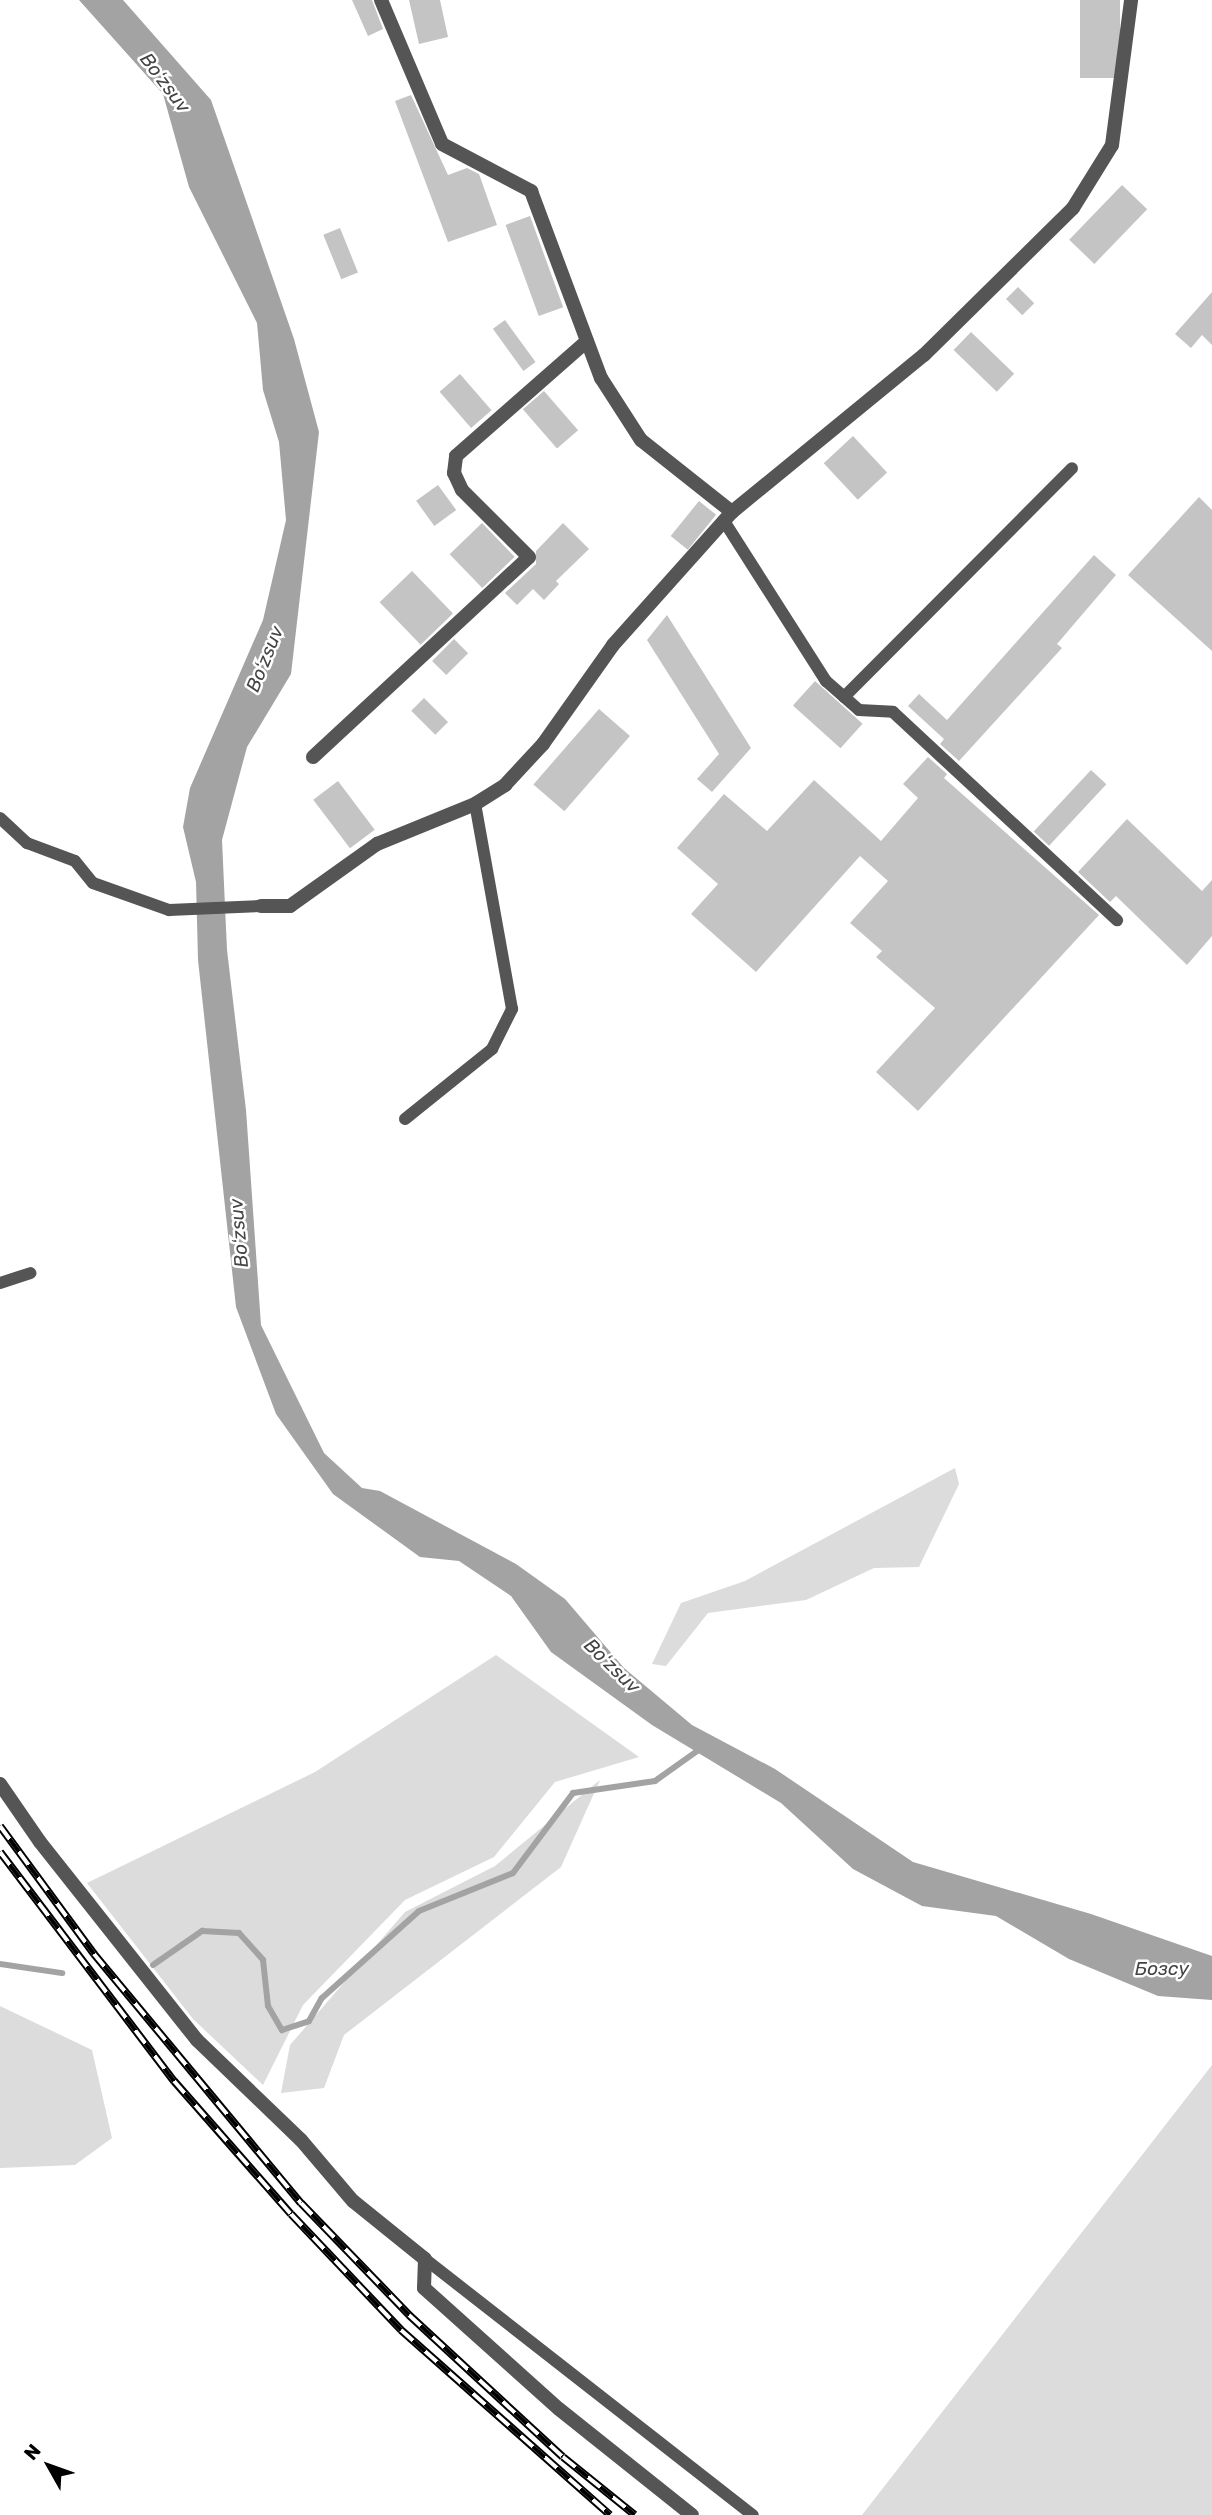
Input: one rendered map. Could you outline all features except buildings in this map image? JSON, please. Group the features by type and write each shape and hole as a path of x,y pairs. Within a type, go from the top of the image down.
{"street":[{"path":"381,0 442,144 531,191 601,378 641,440 728,516"},
{"path":"261,905 290,906 377,844 475,804 505,785 544,744 613,645 728,516 924,355 1073,208 1112,145 1131,0"},
{"path":"313,757 529,557 461,490 454,473 456,456 587,341"},
{"path":"0,1784 40,1842 197,2040 301,2140 353,2201 425,2259 424,2288 559,2409 692,2515"}],"lane":[{"path":"844,697 1072,468"},
{"path":"728,516 826,681 859,710 893,712 1117,920"},
{"path":"405,1119 492,1049 512,1009 475,804"},
{"path":"0,818 27,843 75,861 93,883 169,910 261,905"},
{"path":"0,1283 30,1273"},
{"path":"425,2259 753,2515"}],"shaded area":[{"path":"955,1468 959,1484 919,1567 874,1568 806,1600 708,1613 666,1666 652,1664 681,1603 745,1581"},
{"path":"496,1655 639,1757 555,1782 494,1857 405,1900 303,2005 263,2085 193,2019 87,1883 315,1772"},
{"path":"600,1780 561,1867 344,2035 324,2088 281,2093 290,2045 405,1912 495,1866"},
{"path":"0,2006 92,2050 112,2138 75,2165 0,2168"},
{"path":"1212,2065 1212,2515 862,2515"}],"water":[{"name":"Бозсу","path":"79,0 123,0 211,100 294,339 319,432 291,674 247,747 222,840 227,950 246,1110 261,1325 324,1453 362,1488 380,1491 516,1564 565,1599 624,1668 692,1725 775,1769 913,1862 1091,1914 1212,1956 1212,2000 1158,1996 1069,1959 996,1916 922,1906 853,1869 781,1803 652,1725 551,1652 511,1596 459,1561 420,1557 333,1494 276,1414 236,1307 198,960 196,882 183,827 190,788 263,620 286,520 279,442 263,390 257,323 189,187 163,94"}],"waterway":[{"path":"153,1965 202,1931 239,1933 263,1960 268,2006 282,2030 309,2021 322,1998 419,1911 513,1873 573,1793 655,1781 700,1749"},
{"path":"0,1964 62,1973"}],"railway":[{"path":"0,1826 94,1954 301,2203 409,2315 563,2457 635,2515"},
{"path":"0,1852 174,2081 291,2214 401,2330 610,2515"}],"water label":[{"name":"Boʻzsuv","path":"165,83"},
{"name":"Boʻzsuv","path":"265,659"},
{"name":"Boʻzsuv","path":"239,1233"},
{"name":"Boʻzsuv","path":"612,1666"}]}
